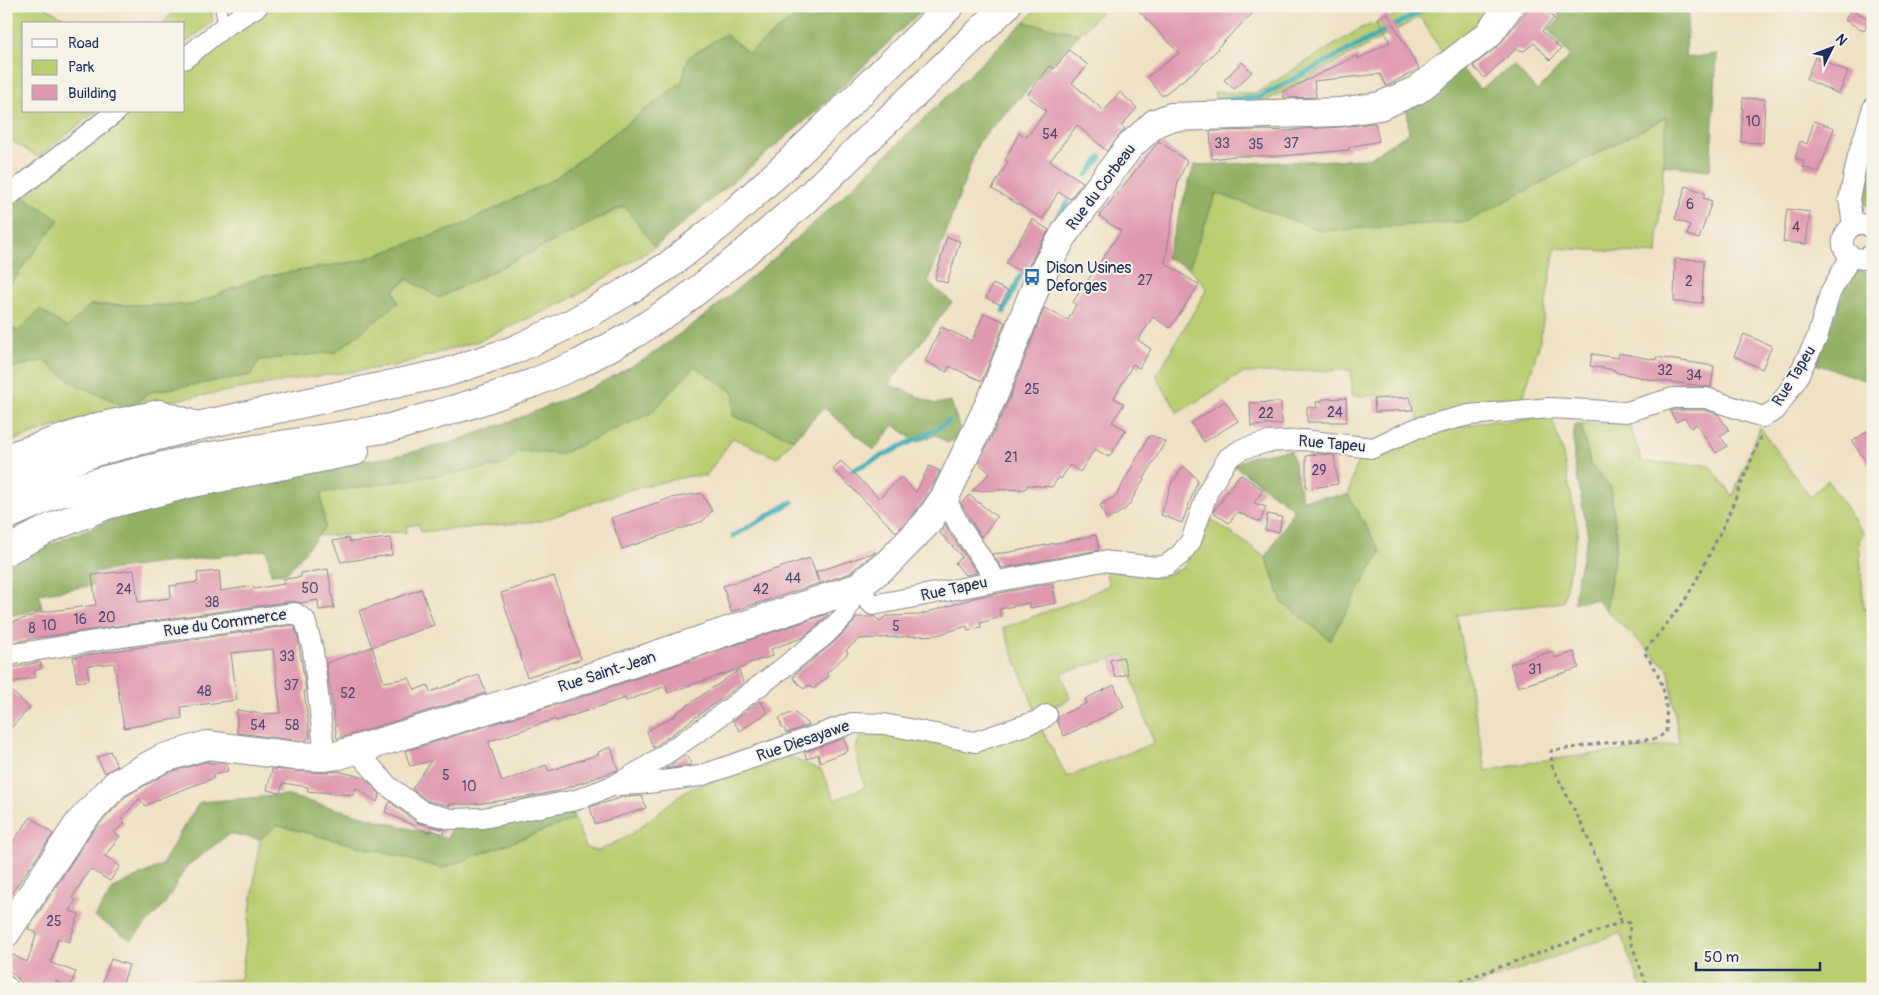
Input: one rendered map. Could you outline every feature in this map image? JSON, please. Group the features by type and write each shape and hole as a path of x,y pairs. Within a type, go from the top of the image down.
{"main road":[{"path":"6,487 95,452 197,426 444,373 514,350 572,323 668,265 721,224 782,169 950,6"},
{"path":"6,516 56,494 192,459 390,428 533,383 580,363 634,334 681,303 741,256 803,202 1006,6"},
{"name":"Rue du Corbeau","path":"856,588 888,562 927,523 945,498 994,394 1038,281 1066,231 1129,147 1155,123 1171,117 1340,112 1380,106 1417,90 1488,35 1509,6"},
{"path":"6,551 50,528 107,505 188,484 386,445 469,404"},
{"path":"6,458 98,427 160,414 197,426"},
{"name":"Rue Saint-Jean","path":"9,924 79,823 116,784 161,759 207,745 295,756 325,757 339,755 559,688 856,588"}],"street":[{"path":"185,58 224,27 258,6"},
{"path":"1853,225 1850,196 1858,156 1873,108"},
{"path":"6,198 116,112"},
{"path":"1873,229 1862,223 1853,225 1844,234 1843,246 1847,254 1851,256 1863,259 1873,254"},
{"name":"Rue Tapeu","path":"856,588 873,605 1103,560 1156,568 1167,565 1180,555 1191,541 1208,491 1228,458 1242,449 1268,442 1303,440 1373,448 1417,428 1469,415 1550,408 1626,412 1673,398 1706,398 1763,417 1776,410 1796,380 1817,338 1830,293 1851,256"},
{"path":"945,498 959,525 996,580"},
{"name":"Rue Diesayawe","path":"356,750 388,786 423,812 451,819 483,818 576,800 615,785 645,768 705,727 825,635 844,616 856,588"},
{"name":"Rue du Commerce","path":"6,657 107,639 295,613 305,620 313,650 325,757"},
{"name":"Rue Diesayawe","path":"615,785 640,784 700,776 852,722 884,724 975,742 1040,720 1047,715"}],"lane":[{"path":"220,6 224,27"}],"path":[{"path":"1621,922 1619,912 1583,827 1552,766 1551,751 1604,742 1654,739 1666,733 1667,714 1663,690 1657,670 1644,652 1684,602 1696,581 1725,524 1764,431"},
{"path":"1438,989 1621,922 1630,923 1629,937 1648,989"}],"green space":[{"path":"6,6 43,6 71,22 22,22 22,112 96,112 38,157 6,137"},
{"path":"178,6 210,6 213,21 185,43 185,22 165,22"},
{"path":"278,6 808,6 749,53 725,34 688,58 682,82 554,179 460,226 359,261 261,277 192,305 90,305 67,328 18,331 6,325 6,289 18,275 23,196 127,112 185,112 185,68 216,45"},
{"path":"808,6 926,6 818,110 655,247 624,206 439,298 407,279 394,290 398,303 336,352 259,360 251,375 150,392 129,408 75,384 44,361 6,368 6,325 18,331 40,309 67,328 90,305 192,305 261,277 359,261 460,226 554,179 682,82 688,58 725,34 749,53"},
{"path":"1040,6 1106,6 1080,34 1024,22"},
{"path":"1405,6 1495,6 1496,8 1443,54 1420,17 1257,106 1217,103 1214,92 1256,93 1361,28 1389,19"},
{"path":"1559,6 1689,6 1685,58 1717,54 1710,170 1663,165 1666,117 1468,221 1323,231 1216,193 1189,268 1166,258 1194,165 1367,159 1409,133 1407,105 1462,69 1480,89 1514,65 1537,91 1570,56 1548,29 1559,20"},
{"path":"1024,22 1080,34 979,141 928,283 952,302 889,384 935,404 951,401 962,436 947,443 936,435 916,442 894,425 874,450 824,408 794,439 733,416 734,393 695,366 651,413 561,454 519,451 504,465 321,493 325,527 287,573 271,574 267,550 93,572 94,585 39,594 42,608 6,617 6,566 66,538 146,506 297,471 396,456 453,442 519,418 589,389 645,359 706,315 777,256 837,202"},
{"path":"1667,117 1657,254 1555,248 1539,345 1521,404 1419,421 1412,395 1352,396 1351,370 1243,373 1178,413 1156,376 1207,289 1189,268 1216,193 1323,231 1468,221"},
{"path":"1869,142 1873,143 1873,211 1863,202"},
{"path":"23,196 59,220 6,289 6,211"},
{"path":"625,206 655,247 569,300 481,340 394,366 297,379 129,408 150,392 251,375 259,360 336,352 394,290 408,279 439,298"},
{"path":"1853,269 1873,273 1873,383 1816,364"},
{"path":"44,361 75,384 129,408 50,428 6,443 6,368"},
{"path":"695,366 734,393 733,416 794,439 777,458 733,438 706,476 689,476 632,489 541,521 421,532 419,524 406,526 407,532 317,536 325,527 320,493 504,465 519,451 561,454 651,413"},
{"path":"1551,415 1562,450 1578,530 1563,602 1457,615 1486,771 1537,761 1679,744 1669,670 1606,610 1617,539 1610,486 1590,464 1581,425 1629,422 1642,462 1709,465 1733,496 1760,427 1810,497 1828,480 1864,535 1859,540 1864,610 1873,603 1873,986 1858,989 1642,989 1620,933 1466,989 177,989 180,982 241,979 260,839 276,825 442,868 575,819 586,848 598,851 629,836 685,791 781,754 821,770 835,800 865,787 855,750 862,731 957,744 1041,728 1067,777 1154,743 1124,655 1061,673 1070,699 1037,715 1003,628 1080,599 1109,585 1105,570 1158,578 1183,568 1211,519 1266,557 1282,602 1380,552 1348,495 1360,452 1422,435 1488,421 1509,422"},
{"path":"1574,425 1581,425 1590,464 1610,486 1617,539 1606,610 1596,600 1574,602 1577,578 1588,535 1574,461"},
{"path":"1291,450 1302,499 1348,495 1381,552 1330,640 1282,602 1266,557 1294,509 1233,465 1255,455"},
{"path":"285,795 448,839 451,824 570,807 575,819 442,868 277,825 260,839 229,834 186,867 164,905 131,940 95,917 113,888 162,865 200,802"}],"building":[{"path":"1134,6 1260,6 1200,67 1162,96 1147,77 1179,53"},
{"path":"1530,6 1542,6 1554,18 1542,31 1561,49 1550,60 1534,43 1524,51 1516,49 1484,78 1473,66 1500,44"},
{"path":"1851,9 1871,20 1864,31 1845,20"},
{"path":"1387,13 1419,69 1386,86 1380,74 1314,81 1316,97 1284,98 1283,92 1358,55 1358,59 1390,42 1378,18"},
{"path":"1069,50 1088,65 1072,83 1104,111 1120,92 1137,108 1121,126 1125,129 1107,151 1077,125 1050,161 1083,182 1070,199 1058,192 1043,219 992,189 1008,162 1005,160 1019,133 1027,137 1046,111 1027,95 1050,66 1054,69"},
{"path":"1815,57 1848,72 1839,94 1806,79"},
{"path":"1242,62 1252,72 1234,89 1224,80"},
{"path":"1743,98 1765,99 1763,143 1741,142"},
{"path":"1814,121 1834,128 1819,172 1803,167 1804,161 1795,158 1800,141 1807,144"},
{"path":"1375,123 1379,141 1349,147 1349,150 1281,156 1235,156 1212,159 1210,131 1287,131"},
{"path":"1159,141 1187,161 1178,181 1165,263 1199,285 1170,328 1153,317 1138,340 1151,349 1139,368 1133,364 1114,398 1124,404 1112,422 1126,430 1109,457 1095,449 1080,472 1070,465 1061,479 1059,477 1052,487 1028,485 1025,489 972,491 990,473 979,463 1009,400 1044,308 1068,320 1076,305 1073,302 1121,231 1099,216"},
{"path":"1686,186 1705,193 1703,198 1712,201 1699,239 1687,235 1690,225 1675,219"},
{"path":"1787,209 1810,212 1806,244 1783,242"},
{"path":"1032,219 1049,230 1024,274 1006,263"},
{"path":"947,237 960,241 947,283 935,279"},
{"path":"1675,259 1704,260 1702,303 1674,302"},
{"path":"993,284 1008,291 1001,305 986,298"},
{"path":"984,313 1005,322 982,381 949,366 947,372 925,361 941,327 972,341"},
{"path":"1744,334 1772,346 1762,369 1734,356"},
{"path":"1619,353 1656,360 1656,357 1714,366 1711,387 1653,380 1615,372 1615,370 1590,366 1592,354 1618,358"},
{"path":"1410,397 1413,410 1375,412 1374,399"},
{"path":"1346,398 1347,422 1307,422 1307,407 1317,408 1316,402 1322,401 1322,399"},
{"path":"1225,401 1238,421 1204,442 1191,423"},
{"path":"1281,402 1282,424 1251,426 1250,403"},
{"path":"1704,410 1718,414 1729,430 1720,436 1727,446 1716,453 1696,424 1691,428 1685,418 1676,422 1670,411"},
{"path":"1867,431 1873,439 1873,470 1852,442"},
{"path":"1149,436 1154,436 1165,442 1129,505 1107,520 1100,505 1116,496"},
{"path":"1318,454 1334,455 1338,484 1306,489 1306,456"},
{"path":"841,461 879,498 901,477 916,492 929,466 940,471 915,513 896,532 833,469"},
{"path":"1184,466 1198,480 1182,523 1161,515 1172,482"},
{"path":"1240,474 1263,490 1254,503 1266,507 1260,522 1237,512 1229,523 1213,512"},
{"path":"701,493 712,511 703,521 622,549 611,518 671,498"},
{"path":"969,495 997,517 981,537 961,503"},
{"path":"1268,514 1282,517 1279,532 1265,530"},
{"path":"945,524 977,573 965,575 955,563 962,557 940,533"},
{"path":"1096,535 1099,550 1002,568 992,554 1011,552"},
{"path":"348,538 350,542 391,538 392,555 341,562 333,541"},
{"path":"876,552 848,574 731,612 723,586 810,558 819,583 816,572"},
{"path":"328,569 334,608 319,610 318,600 300,603 293,601 34,638 6,644 6,624 35,615 35,613 96,605 92,575 134,570 138,602 171,598 170,586 198,582 197,573 219,571 221,591 253,586 254,589 284,584 283,579 301,577 301,573"},
{"path":"554,576 581,659 527,677 501,593"},
{"path":"1052,583 1056,603 1030,608 1029,603 999,609 1001,617 980,623 981,627 968,631 967,626 937,635 859,639 846,650 848,653 826,674 829,676 813,689 809,685 804,689 793,678 796,673 833,643 857,617 875,617 880,621 886,616 919,615 974,598"},
{"path":"421,589 434,625 372,647 359,611"},
{"path":"827,614 804,637 771,649 773,656 668,693 666,686 626,701 625,698 556,721 555,719 490,741 489,743 502,782 546,765 549,771 599,754 598,752 611,747 618,770 558,791 475,804 449,804 450,806 428,801 412,789 431,761 410,766 405,751 581,697"},
{"path":"292,625 295,627 298,638 306,691 304,691 310,738 304,741 237,733 237,710 263,714 281,713 273,649 231,653 237,700 181,707 182,718 124,728 114,663 87,666 89,680 77,682 73,657"},
{"path":"372,647 384,682 409,678 415,690 428,685 430,692 479,675 486,693 337,739 326,663"},
{"path":"1553,651 1555,658 1574,652 1579,668 1518,687 1510,664"},
{"path":"1123,657 1128,674 1115,677 1110,660"},
{"path":"40,662 42,668 34,671 35,677 6,684 6,669"},
{"path":"739,670 743,683 653,748 647,731 676,715 676,713"},
{"path":"1114,685 1124,707 1064,736 1057,721 1059,716 1087,703 1085,699"},
{"path":"6,686 30,708 6,733"},
{"path":"760,701 768,712 740,731 733,721"},
{"path":"794,712 809,725 787,733 782,727 779,718"},
{"path":"844,738 848,751 820,762 818,754 807,759 804,752"},
{"path":"110,751 117,766 105,773 97,758"},
{"path":"686,755 692,765 665,769"},
{"path":"208,761 210,763 226,763 228,771 213,775 214,778 161,798 146,806 139,799 121,819 125,823 114,833 120,836 105,856 120,866 110,881 90,869 72,898 76,900 70,911 79,914 69,942 58,938 51,963 76,972 70,987 56,981 55,989 27,989 6,966 13,955 27,962 37,933 28,929 91,833 126,796 167,773"},
{"path":"272,769 324,773 338,771 365,778 380,794 377,802 356,788 354,795 307,791 308,787 283,783 280,793 267,790"},
{"path":"642,796 646,808 595,824 590,807 623,797"},
{"path":"390,802 416,822 445,830 444,834 430,830 429,833 385,812"},
{"path":"31,817 53,834 6,901 6,851"},
{"path":"111,959 129,965 121,989 100,989"}],"waterway":[{"path":"1220,99 1258,98 1431,6"},
{"path":"1087,175 1101,157"},
{"path":"1055,221 1068,202"},
{"path":"1004,312 1020,276"},
{"path":"845,474 937,429 949,421"},
{"path":"733,536 792,502"}],"place":[{"name":"Dison Usines Deforges","path":"1032,277"}]}
